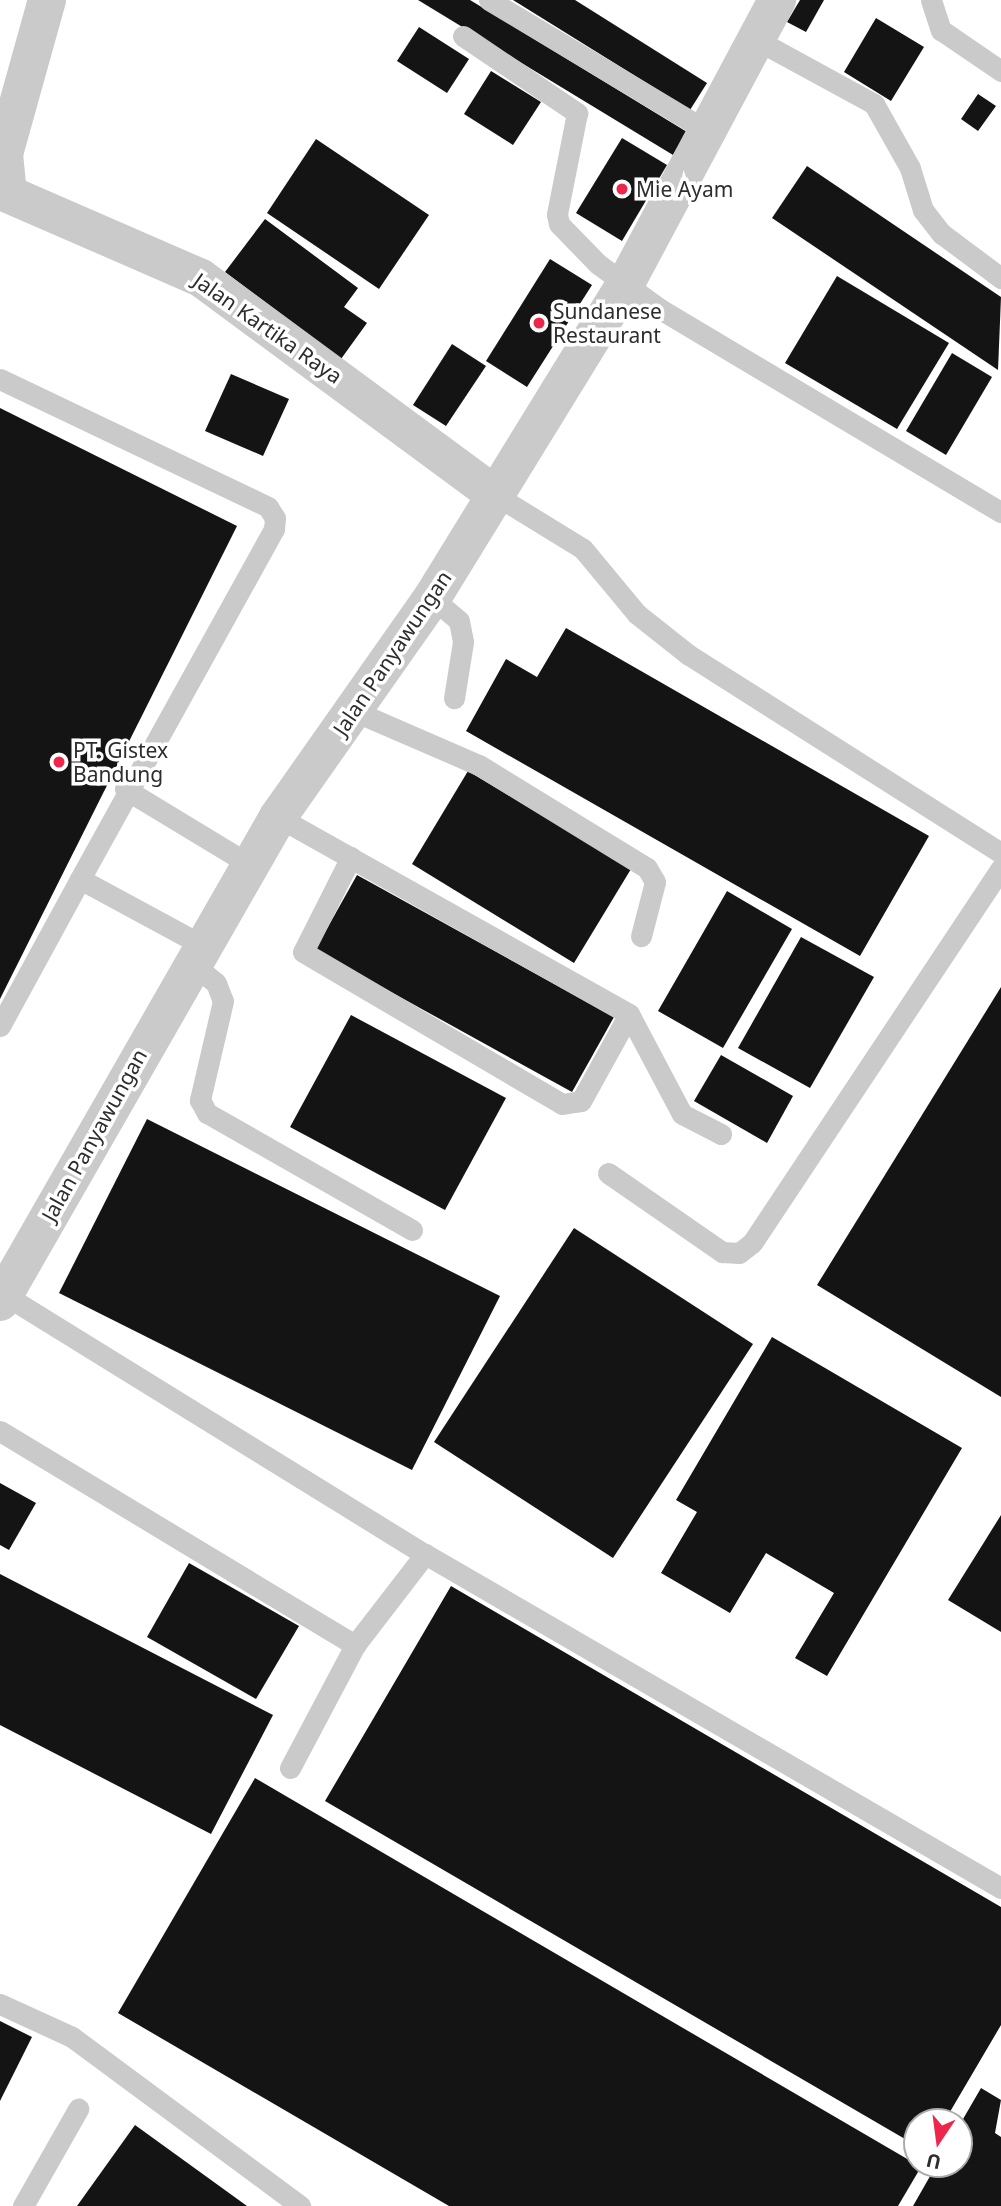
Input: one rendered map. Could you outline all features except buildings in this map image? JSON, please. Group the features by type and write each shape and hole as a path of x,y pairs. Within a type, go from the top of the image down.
{"street":[{"name":"Jalan Kartika Raya","path":"47,0 4,154 8,194 201,278 497,496"},
{"name":"Jalan Panyawungan","path":"1,1296 195,953 249,864 278,817 432,598 626,283 777,0"}],"lane":[{"path":"489,0 707,131"},
{"path":"932,0 941,30 1001,71"},
{"path":"463,36 577,113 559,225 626,283 1001,512"},
{"path":"755,39 874,104 910,168 923,210 942,234 1001,278"},
{"path":"0,379 268,507 275,518 274,529 125,789 80,879 0,1026"},
{"path":"497,496 583,549 637,614 689,655 1001,853"},
{"path":"432,598 459,621 463,669 454,698"},
{"path":"354,711 479,765 647,868 655,882 641,936"},
{"path":"125,789 249,864"},
{"path":"278,817 628,1014 682,1114 720,1134"},
{"path":"351,857 304,944 310,960 562,1104 582,1101 628,1014"},
{"path":"608,1173 722,1252 739,1253 752,1243 1001,868"},
{"path":"80,879 195,953 216,983 223,1001 200,1100 207,1113 412,1230"},
{"path":"1,1296 425,1553 1001,1888"},
{"path":"0,1431 355,1645"},
{"path":"290,1768 355,1645 425,1553"},
{"path":"0,2004 72,2037 300,2206"},
{"path":"23,2206 78,2109"}],"place":[{"name":"Mie Ayam","path":"622,189"},
{"name":"Sundanese Restaurant","path":"539,323"},
{"name":"PT. Gistex Bandung","path":"59,762"}]}
